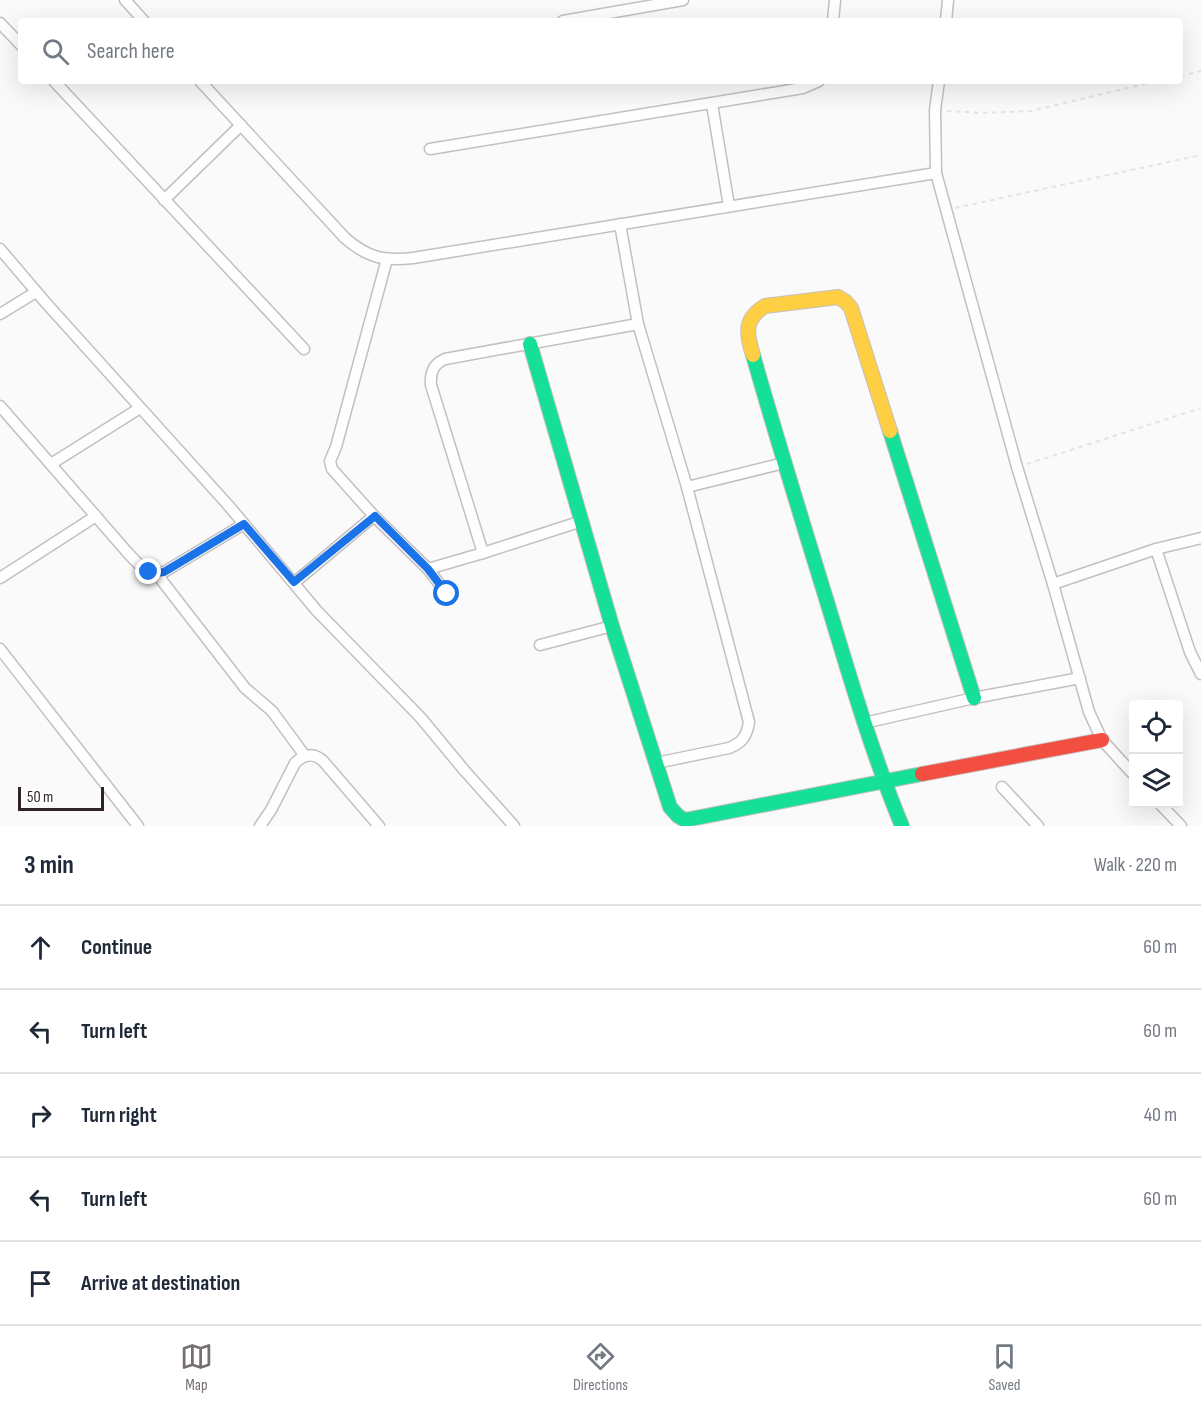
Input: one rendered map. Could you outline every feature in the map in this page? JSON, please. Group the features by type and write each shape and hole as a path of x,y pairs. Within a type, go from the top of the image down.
{"street":[{"path":"125,0 141,18"},
{"path":"581,18 683,0"},
{"path":"833,18 835,0"},
{"path":"946,18 948,0"},
{"path":"0,23 18,42"},
{"path":"57,84 304,349"},
{"path":"203,84 345,238 357,249 387,260 413,258 936,173"},
{"path":"430,149 712,104 803,88 812,84"},
{"path":"939,84 935,110 936,173 1017,467 1089,712 1102,740 1129,770"},
{"path":"712,104 729,206"},
{"path":"164,200 241,125"},
{"path":"620,224 638,324 687,487 749,722 745,736 735,746 657,763"},
{"path":"0,249 244,524 317,611 414,711 514,826"},
{"path":"387,260 339,436 330,460 332,469 338,476 428,569 447,594"},
{"path":"0,314 36,292"},
{"path":"902,826 864,723 749,342 747,331 749,323 758,310 765,306 838,297 851,309 974,698"},
{"path":"483,554 431,385 432,371 438,362 638,324"},
{"path":"530,344 612,626 670,807 678,816 685,820 1102,740"},
{"path":"0,406 141,567 149,572 164,572 244,524"},
{"path":"51,464 140,408"},
{"path":"687,487 784,463"},
{"path":"0,578 96,516"},
{"path":"294,582 375,516"},
{"path":"428,569 483,554 582,521"},
{"path":"1053,584 1156,549 1201,538"},
{"path":"1156,549 1190,652 1201,674"},
{"path":"156,573 245,687 272,711 305,756"},
{"path":"540,645 612,626"},
{"path":"0,649 138,826"},
{"path":"864,723 974,698 1080,678"},
{"path":"260,826 271,810 295,763 305,756 315,756 324,762 378,826"},
{"path":"1002,787 1038,826"},
{"path":"1164,808 1181,826"}],"path":[{"path":"1183,75 1201,71"},
{"path":"935,110 981,113 1030,111 1145,84"},
{"path":"946,210 1201,155"},
{"path":"1017,467 1201,408"}],"traffic: fast":[{"path":"530,344 612,626 670,807 678,816 685,820 922,774"},
{"path":"753,355 856,697 902,826"},
{"path":"890,431 974,698"}],"traffic: slow":[{"path":"753,355 748,327 753,316 765,306 838,297 851,308 890,431"}],"traffic: jam":[{"path":"922,774 1102,740"}],"route":[{"path":"149,572 164,572 244,524 294,582 375,516 428,569 447,594"}]}
